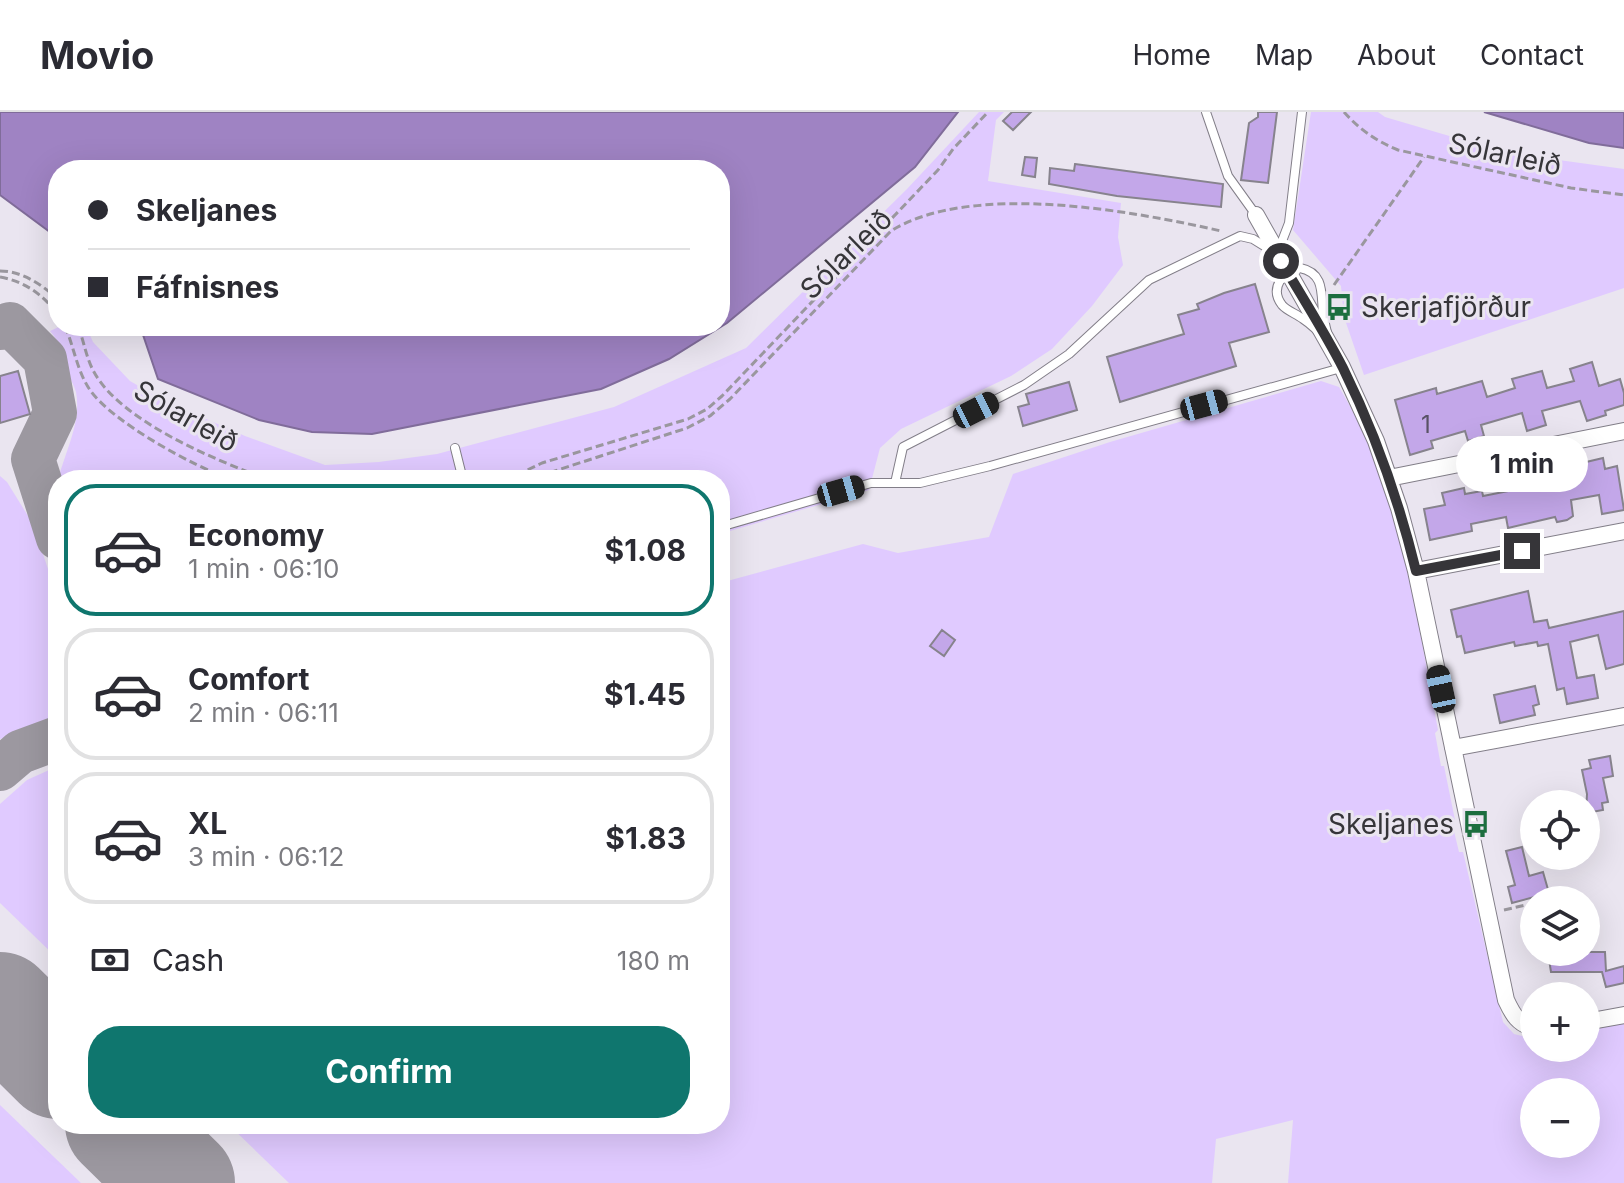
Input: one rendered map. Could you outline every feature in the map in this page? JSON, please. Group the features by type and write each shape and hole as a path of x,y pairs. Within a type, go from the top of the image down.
{"street":[{"path":"1256,215 1331,345 1389,478 1416,571 1506,1000 1520,1022"},
{"path":"1389,478 1624,431"},
{"path":"1416,571 1624,531"},
{"path":"1453,748 1624,716"},
{"path":"1600,1019 1624,1015"}],"lane":[{"path":"1206,112 1228,176 1256,215"},
{"path":"895,483 903,447 1024,385 1069,354 1149,280 1240,236 1253,239 1277,254 1289,223 1302,112"},
{"path":"1287,272 1300,268 1313,273 1321,284 1324,318 1331,345"},
{"path":"730,524 871,483 920,483 990,466 1342,367"},
{"path":"455,448 460,470"}],"path":[{"name":"Sólarleið","path":"527,470 688,419 707,409 885,225 988,112"},
{"name":"Sólarleið","path":"1344,112 1364,132 1381,143 1424,157 1571,188 1624,195"},
{"path":"1322,296 1331,289 1424,157"},
{"name":"Sólarleið","path":"558,470 687,428 710,416 730,399 891,231 917,217 945,210 1030,205 1164,220 1240,236"},
{"path":"885,225 891,231"},
{"path":"0,271 11,271 48,290"},
{"path":"0,277 32,289 48,305"},
{"name":"Sólarleið","path":"68,336 90,391 108,409 156,442 213,470"},
{"name":"Sólarleið","path":"81,336 93,371 106,390 131,412 211,458 243,470"},
{"path":"1500,911 1520,906"}],"shaded area":[{"path":"0,112 958,112 915,167 730,321 730,160 48,160 48,231 0,195"},
{"path":"979,112 1004,112 996,120 988,181 1121,203 1118,237 1123,265 1092,306 1052,349 1011,376 901,429 880,448 869,490 730,531 730,470 61,470 77,409 76,392 53,336 90,336 130,381 163,400 245,436 325,465 437,454 614,407 746,348 907,189"},
{"path":"1311,112 1378,112 1385,117 1507,153 1624,169 1624,288 1364,375 1344,317 1341,286 1293,230"},
{"path":"1484,112 1624,112 1624,148 1589,143"},
{"path":"143,336 706,336 669,359 601,389 372,434 312,432 259,420 158,379"},
{"path":"1321,381 1339,387 1378,468 1404,554 1438,730 1435,733 1441,766 1444,766 1455,820 1452,823 1459,852 1463,852 1503,1022 1514,1034 1520,1036 1520,1062 1600,1062 1600,1027 1624,1023 1624,1183 1288,1183 1293,1120 1216,1139 1212,1183 289,1183 238,1134 730,1134 730,580 863,544 898,553 989,537 1013,474 1110,442"},
{"path":"0,476 33,524 48,569 48,722 0,739"},
{"path":"48,771 48,949 0,903 0,804 27,780"},
{"path":"0,1105 81,1183 0,1183"}],"building":[{"path":"1012,112 1031,112 1013,130 1003,121"},
{"path":"1258,112 1277,112 1268,183 1241,180 1249,123 1258,117"},
{"path":"1025,157 1037,158 1035,177 1022,175"},
{"path":"1075,164 1223,184 1221,207 1117,196 1049,184 1050,168 1074,171"},
{"path":"1255,284 1269,332 1229,343 1236,366 1120,402 1107,357 1184,334 1178,315 1199,309 1197,304 1224,293"},
{"path":"1592,362 1599,386 1620,379 1624,405 1587,421 1580,401 1542,411 1546,425 1527,431 1522,413 1481,425 1484,436 1468,441 1465,431 1431,441 1433,448 1410,455 1395,400 1436,388 1437,394 1482,381 1487,397 1515,388 1512,379 1542,371 1547,388 1574,381 1570,369"},
{"path":"18,371 30,414 0,423 0,376"},
{"path":"1069,382 1077,410 1023,426 1018,407 1029,404 1026,394"},
{"path":"1603,458 1605,469 1617,466 1624,510 1602,514 1599,495 1571,500 1573,516 1567,520 1557,522 1555,517 1508,528 1506,517 1471,524 1472,531 1430,540 1424,509 1445,505 1442,493 1464,488 1465,494 1482,491 1483,496 1528,487 1541,459 1544,472"},
{"path":"1528,591 1534,622 1547,620 1549,628 1624,611 1624,664 1606,669 1598,635 1570,642 1577,678 1594,675 1598,698 1567,704 1564,688 1557,690 1548,644 1538,646 1537,642 1515,646 1514,642 1465,653 1461,636 1457,637 1451,610"},
{"path":"942,630 955,640 944,656 930,646"},
{"path":"1535,686 1539,704 1533,706 1535,715 1500,723 1494,695"},
{"path":"1610,756 1613,776 1603,778 1608,802 1602,803 1603,810 1600,811 1600,790 1586,790 1582,770 1591,768 1589,760"},
{"path":"1520,848 1520,870 1528,870 1529,876 1543,872 1547,886 1520,886 1520,901 1512,903 1508,887 1515,885 1506,851"},
{"path":"1600,952 1605,952 1606,971 1624,966 1624,983 1606,987 1602,972 1551,972 1550,966 1600,966"}],"taxiway":[{"path":"0,328 10,324 45,359 55,413 33,459 48,506"},
{"path":"0,769 20,752 48,742"}],"runway":[{"path":"0,1007 48,1054"},
{"path":"130,1134 180,1183"}],"place":[{"name":"Skerjafjörður","path":"1339,307"},
{"name":"Skeljanes","path":"1476,824"}],"route":[{"path":"1281,261 1326,337 1360,404 1389,478 1416,571 1522,551"}]}
